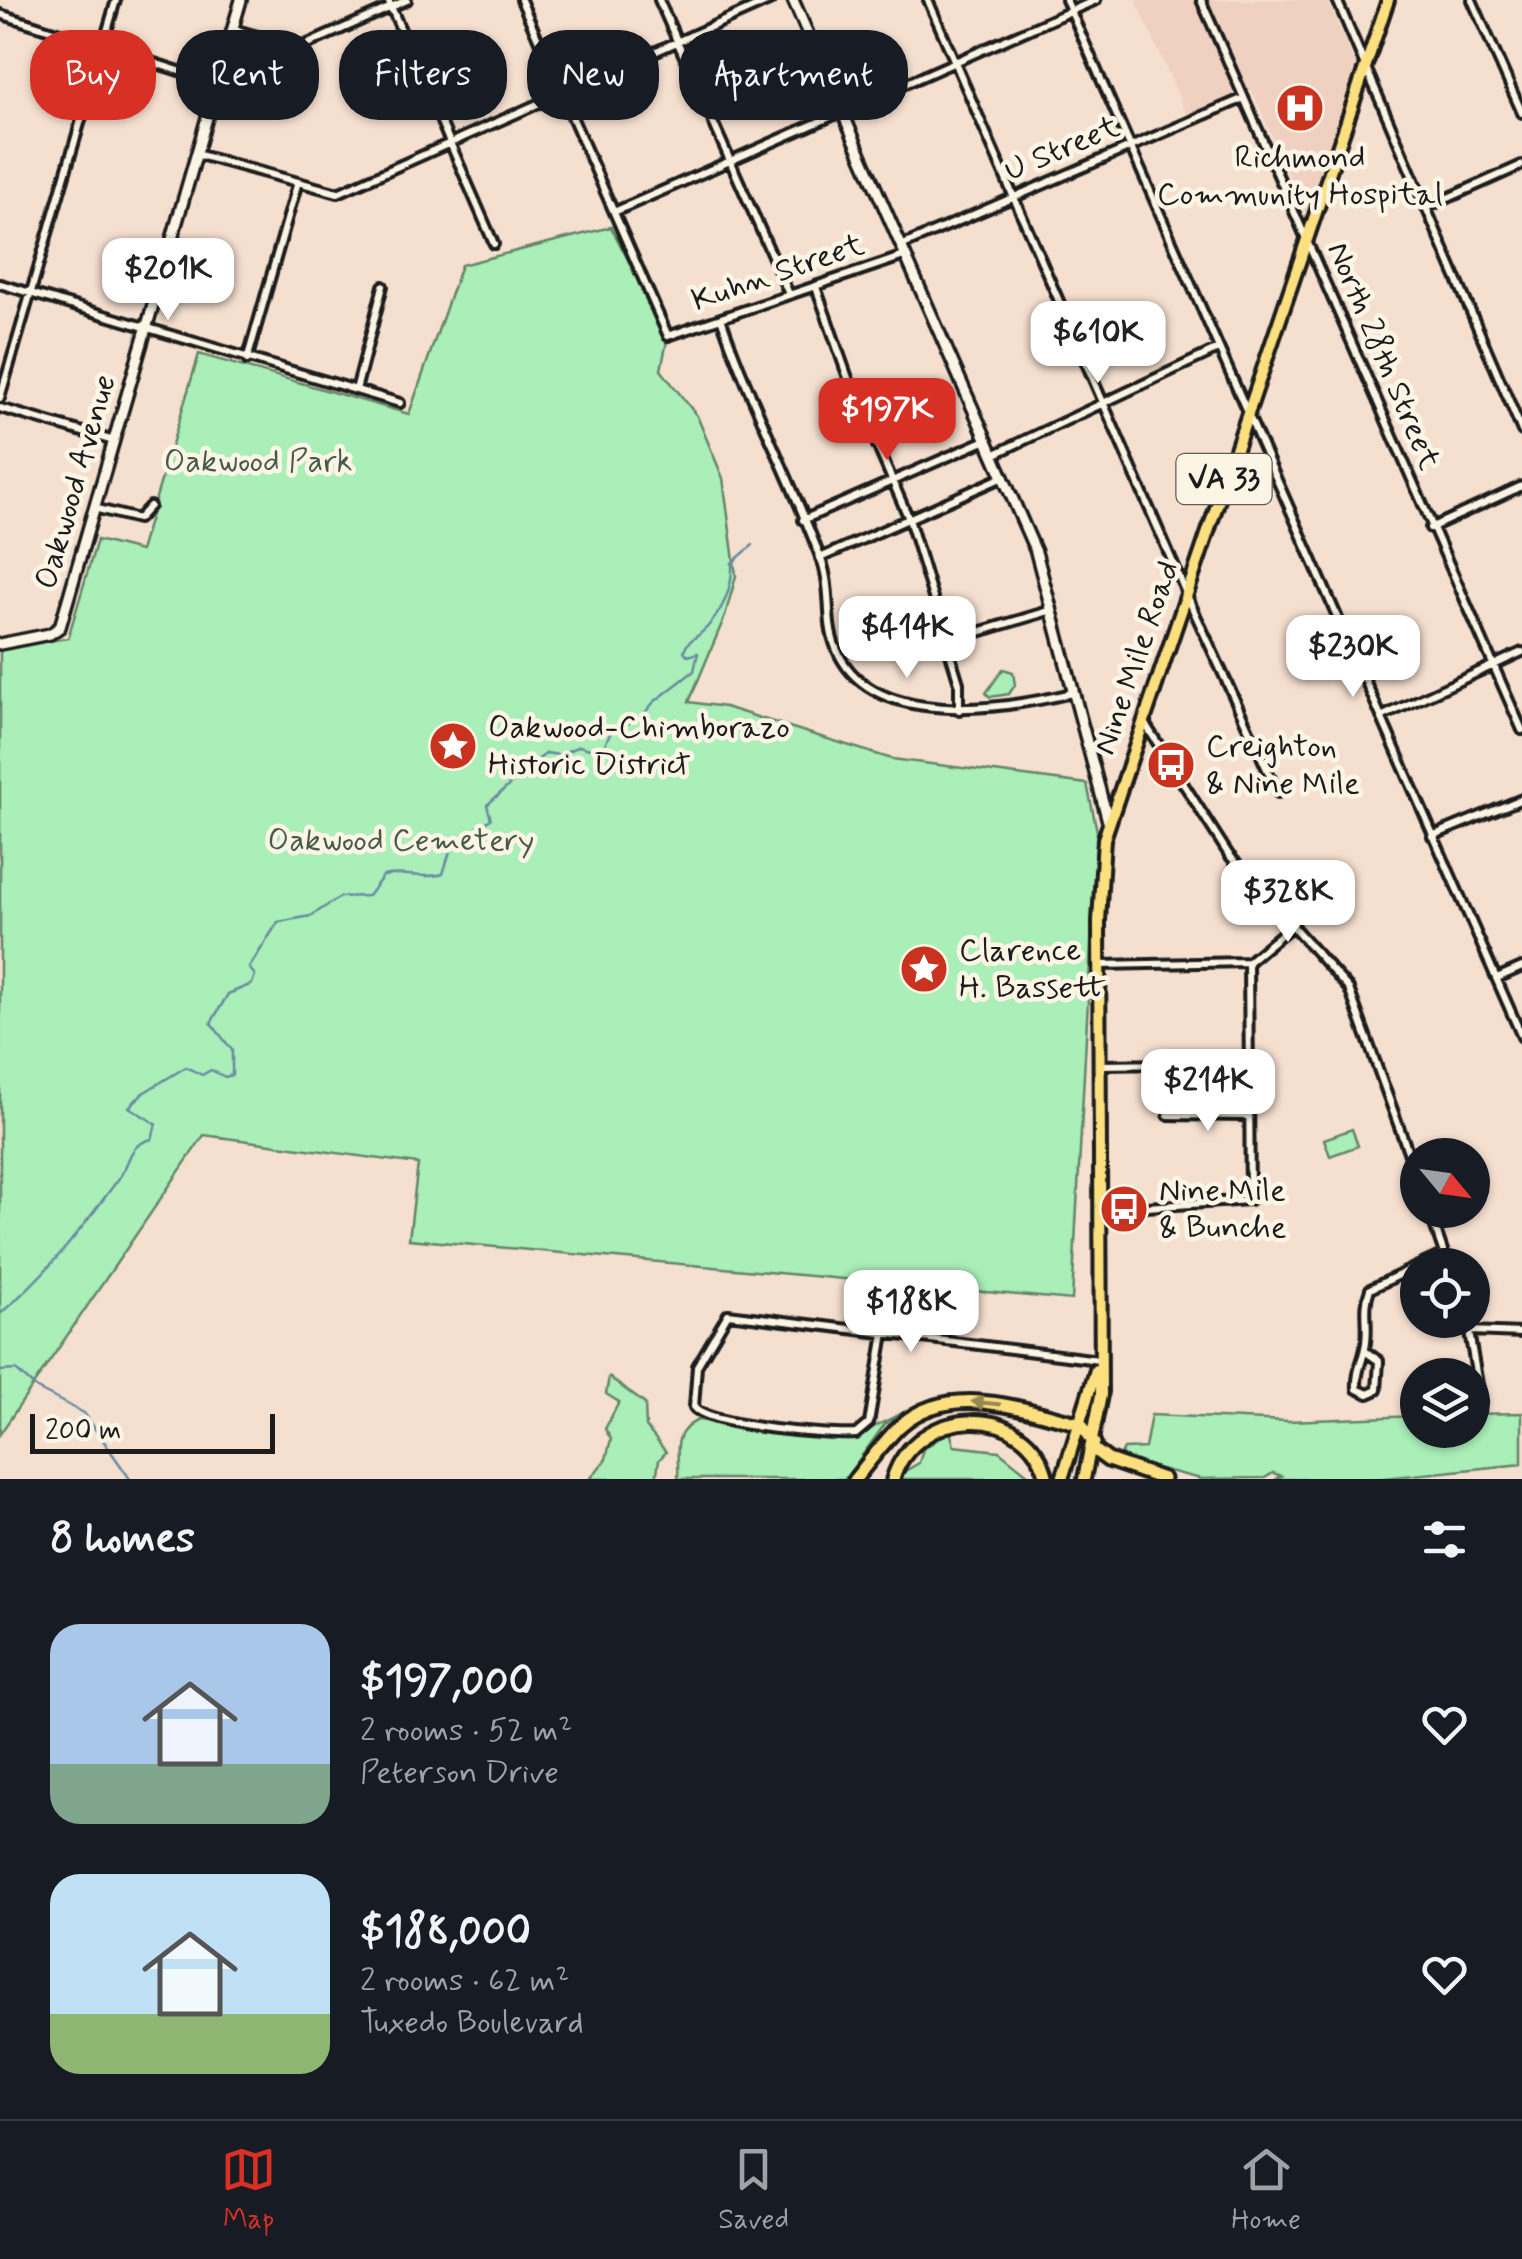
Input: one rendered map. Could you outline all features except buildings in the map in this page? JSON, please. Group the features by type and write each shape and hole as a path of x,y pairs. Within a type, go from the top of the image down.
{"highway":[{"path":"855,1479 900,1426 943,1404 993,1403 1081,1424 1108,1460 1164,1479"},
{"path":"893,1479 903,1455 921,1436 940,1426 973,1421 1002,1426 1024,1438 1039,1456 1047,1479"}],"main road":[{"name":"Nine Mile Road","path":"1084,1479 1094,1446 1101,1395 1099,891 1108,821 1388,0"},
{"name":"Nine Mile Road","path":"1062,1479 1100,1360"}],"street":[{"path":"107,30 116,0"},
{"name":"Oakwood Avenue","path":"233,30 241,0"},
{"path":"319,38 390,4 407,0"},
{"path":"522,0 535,30"},
{"path":"658,0 789,294"},
{"path":"659,51 770,0"},
{"path":"793,0 806,30"},
{"path":"928,0 1186,594 1278,793"},
{"path":"1066,0 1522,1037"},
{"path":"908,83 1096,0"},
{"name":"North 28th Street","path":"1201,0 1522,730"},
{"path":"1336,0 1522,431"},
{"path":"1472,0 1522,114"},
{"path":"390,4 494,244"},
{"path":"0,14 48,30"},
{"name":"U Street","path":"902,251 1013,196 1244,98"},
{"path":"196,154 297,185 338,193 527,110"},
{"path":"0,398 81,120"},
{"name":"Oakwood Avenue","path":"0,644 58,631 206,120"},
{"path":"573,120 614,212 824,120"},
{"path":"845,120 1036,552 1108,821"},
{"path":"1428,206 1522,165"},
{"path":"248,360 297,185"},
{"name":"Kuhn Street","path":"614,212 668,336 816,286 902,251"},
{"path":"0,284 400,404"},
{"path":"356,390 384,286"},
{"path":"816,286 842,362 909,519 959,683 959,710"},
{"path":"722,318 820,558 832,637 848,669 881,692 959,710 1008,708 1072,693"},
{"path":"993,455 1218,349"},
{"path":"0,408 114,441"},
{"path":"802,520 986,440"},
{"path":"820,558 1002,477"},
{"path":"1430,528 1522,486"},
{"path":"94,508 138,520 150,506"},
{"path":"948,641 1052,610"},
{"path":"1381,717 1522,652"},
{"path":"1144,721 1230,855 1349,989 1403,1138"},
{"path":"1432,836 1522,799"},
{"path":"1099,965 1248,962 1294,924"},
{"path":"1102,1210 1250,1200 1248,962"},
{"path":"1497,978 1522,968"},
{"path":"1100,1065 1248,1063"},
{"path":"1168,1115 1249,1116"},
{"path":"1365,1351 1379,1362 1377,1390 1368,1394 1357,1389 1356,1372 1365,1351 1365,1302 1370,1288 1400,1275"},
{"path":"884,1333 868,1425 856,1434 701,1416 693,1399 696,1366 728,1314 884,1333 1100,1360"},
{"path":"1490,1332 1522,1333"}],"shaded area":[{"name":"Richmond Community Hospital","path":"1136,0 1327,0 1356,65 1306,213 1252,90 1188,117"}],"green space":[{"name":"Oakwood Cemetery","path":"611,227 668,336 661,370 697,416 723,478 736,576 725,616 689,702 725,707 892,759 1087,784 1097,831 1072,1300 409,1239 418,1164 204,1135 0,1434 0,649 68,638 97,540 140,551 199,354 409,414 461,265"},
{"path":"1003,669 1013,672 1015,685 1009,694 990,697 986,693"},
{"path":"1352,1129 1358,1146 1330,1156 1324,1139"},
{"path":"609,1377 645,1404 646,1427 666,1452 659,1460 656,1479 590,1479 606,1459 611,1439 605,1429 619,1402 606,1394"},
{"path":"904,1412 885,1424 845,1479 678,1479 679,1438 698,1420 847,1440"},
{"path":"1522,1413 1522,1464 1375,1479 1275,1479 1281,1476 1273,1473 1265,1478 1201,1479 1119,1459 1124,1449 1145,1448 1151,1415 1288,1421 1400,1417 1400,1448 1490,1448 1490,1414"},
{"path":"950,1431 954,1446 999,1451 1034,1479 903,1479 900,1474 919,1463 923,1449"}],"waterway":[{"path":"0,1314 78,1233 119,1178 134,1149 152,1139 156,1124 129,1107 143,1093 186,1067 202,1075 211,1070 225,1077 232,1075 232,1050 211,1023 228,994 252,984 255,975 249,968 278,922 311,916 340,897 368,896 383,876 443,874 452,845 467,849 477,828 491,819 487,805 546,753 559,755 579,746 601,752 611,732 641,717 694,671 698,653 688,656 684,651 720,610 728,592 732,563 753,545"},
{"path":"0,1371 16,1370 37,1389 84,1413 130,1479"}],"place":[{"name":"Richmond Community Hospital","path":"1300,108"},
{"name":"Oakwood-Chimborazo Historic District","path":"453,746"},
{"name":"Creighton & Nine Mile","path":"1171,765"},
{"name":"Clarence H. Bassett","path":"924,969"},
{"name":"Nine Mile & Bunche","path":"1124,1209"}],"park label":[{"name":"Oakwood Park","path":"258,462"}]}
